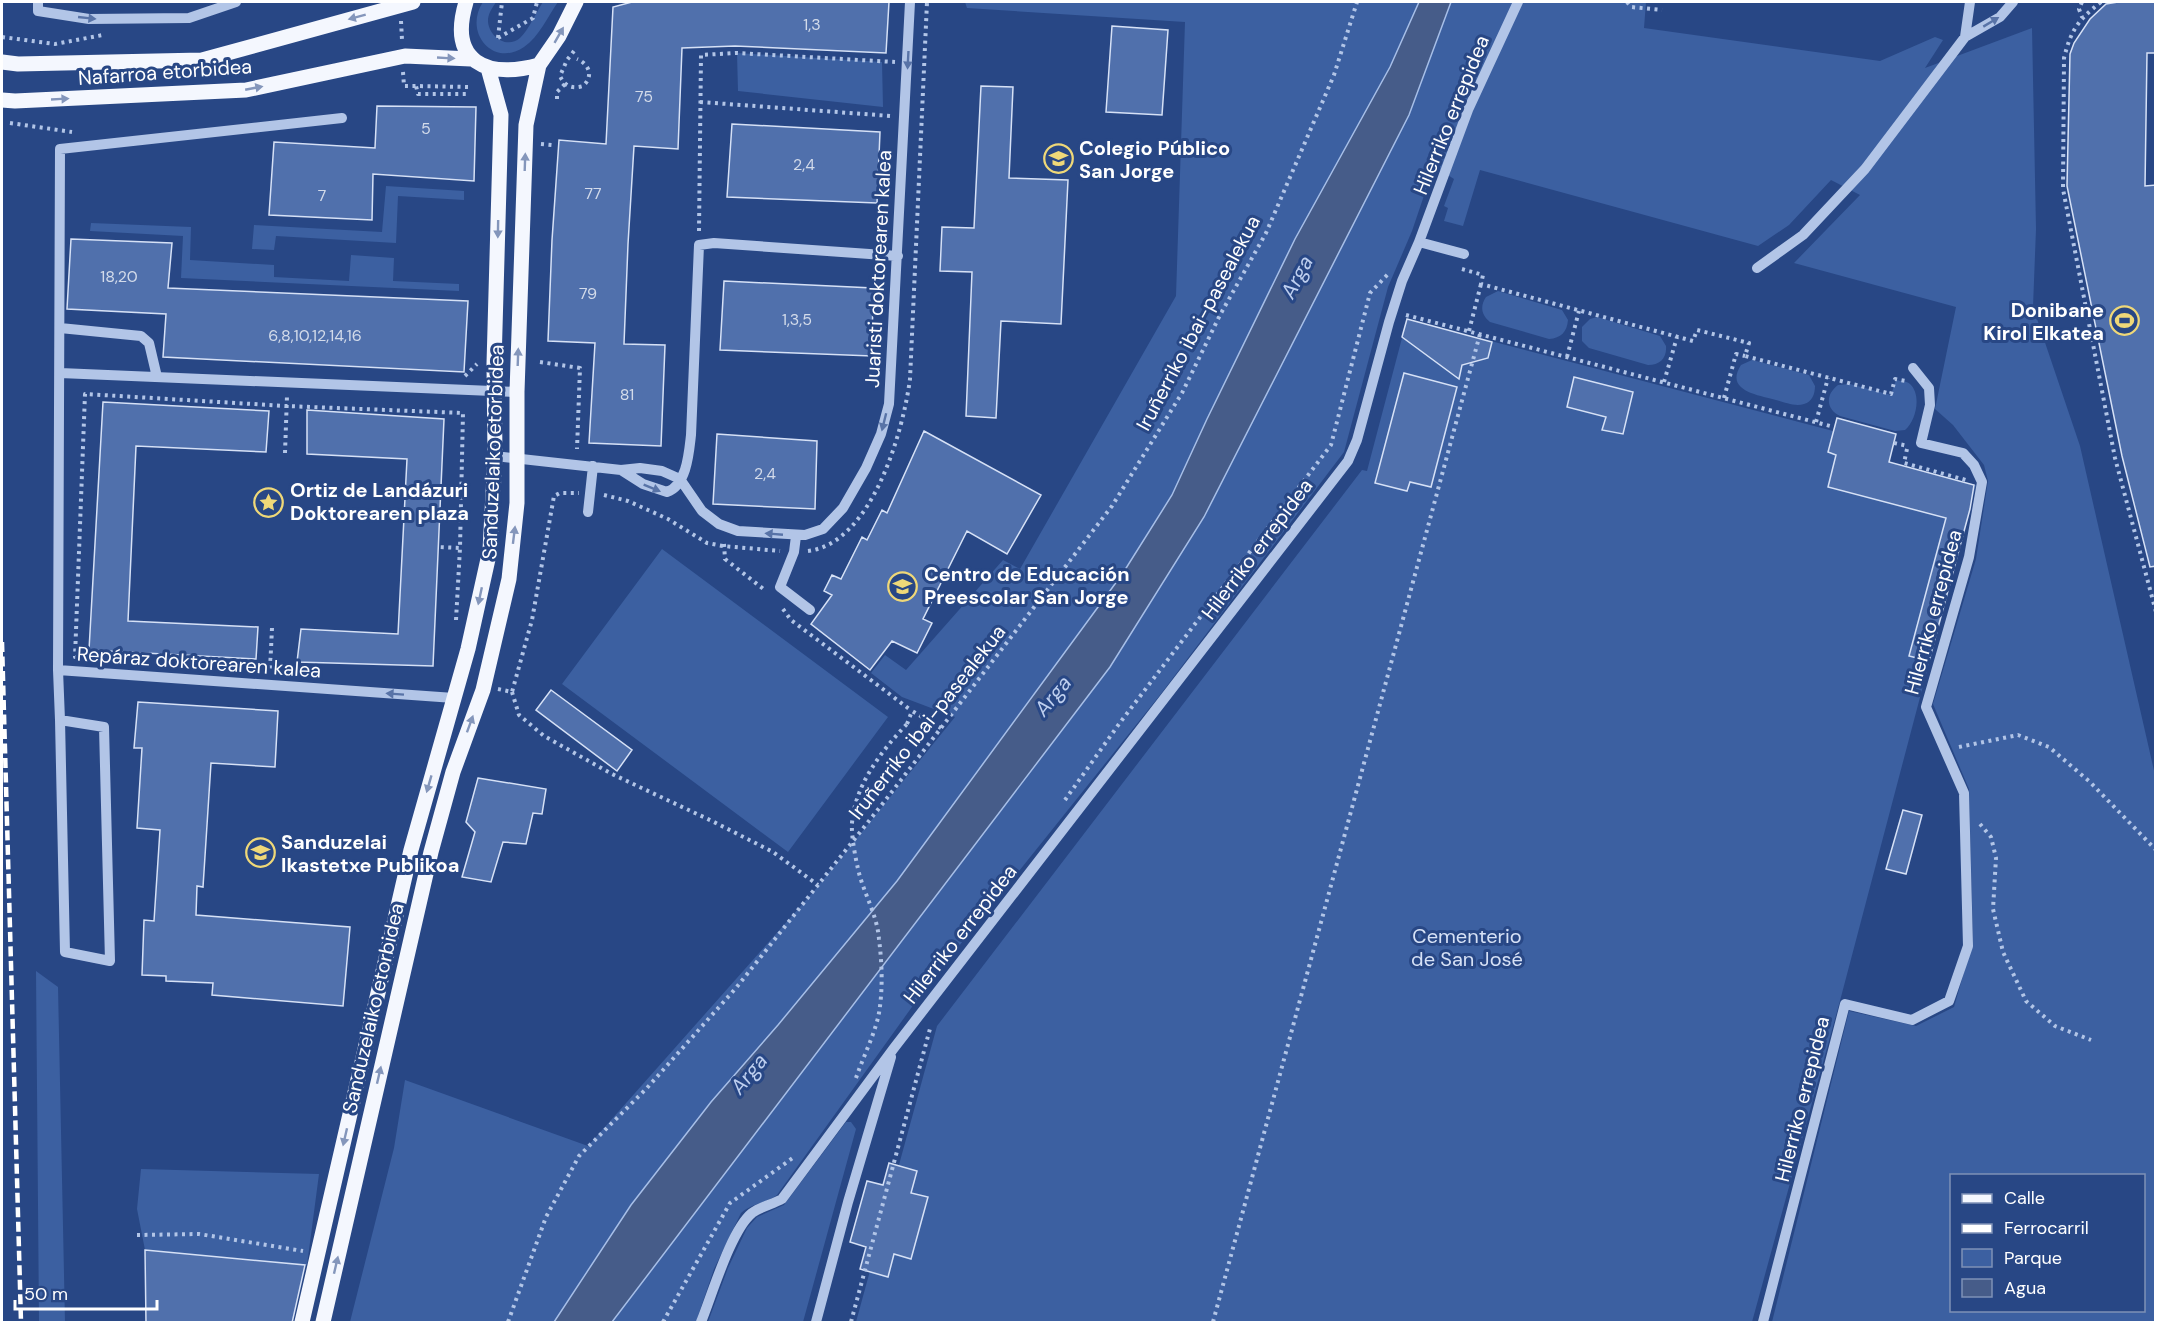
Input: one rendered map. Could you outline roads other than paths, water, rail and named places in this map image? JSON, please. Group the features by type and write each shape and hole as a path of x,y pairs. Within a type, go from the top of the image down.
{"main road":[{"name":"Nafarroa etorbidea","path":"2,62 18,64 202,60 413,2"},
{"path":"466,2 461,26 463,44 471,59 488,68 517,71 539,65 559,36 576,2"},
{"name":"Nafarroa etorbidea","path":"2,100 246,90 405,56 471,59"},
{"name":"Sanduzelaiko etorbidea","path":"323,1323 430,852 453,772 483,690 509,579 516,514 517,392 526,125 539,65"},
{"name":"Sanduzelaiko etorbidea","path":"302,1323 411,850 468,649 490,550 495,456 501,115 488,68"}],"street":[{"path":"38,2 38,10 89,19 189,18 236,2"},
{"name":"Juaristi doktorearen kalea","path":"796,536 814,533 830,524 843,508 867,468 881,435 889,404 910,2"},
{"name":"Hilerriko errepidea","path":"701,1323 732,1243 744,1220 754,1210 768,1207 782,1199 894,1048 1348,461 1357,440 1399,291 1468,110 1518,2"},
{"path":"1965,37 1970,2"},
{"path":"1967,16 1978,2"},
{"path":"1756,268 1803,235 1865,169 1965,37 2000,17 2013,2"},
{"name":"Repáraz doktorearen kalea","path":"342,118 60,149 58,670 454,698"},
{"path":"1419,242 1464,254"},
{"path":"621,470 661,492 672,491 680,479 687,459 691,435 699,245 714,243 898,256"},
{"path":"60,328 141,336 149,343 158,376"},
{"name":"Hilerriko errepidea","path":"1763,1323 1845,1004 1912,1020 1949,1002 1968,946 1964,793 1926,707 1969,557 1982,482 1974,465 1963,453 1921,443 1930,405 1929,388 1913,368"},
{"path":"60,373 517,392"},
{"path":"495,456 621,470 651,469 669,473 680,479 702,511 718,524 738,531 796,536 794,552 780,587 810,610"},
{"path":"588,512 593,466"},
{"path":"58,670 65,952 110,961 104,727 60,720"},
{"name":"Hilerriko errepidea","path":"816,1323 848,1202 894,1048"}],"water":[{"name":"Arga","path":"1419,2 1451,2 1409,115 1204,517 1110,667 612,1322 554,1322 631,1205 711,1102 897,881 1123,573 1172,495 1295,239 1390,67"}],"railway":[{"path":"2,642 21,1322"}],"place":[{"name":"Colegio Público San Jorge","path":"1058,159"},
{"name":"Donibane Kirol Elkatea","path":"2125,321"},
{"name":"Ortiz de Landázuri Doktorearen plaza","path":"269,502"},
{"name":"Centro de Educación Preescolar San Jorge","path":"903,586"},
{"name":"Sanduzelai Ikastetxe Publikoa","path":"260,853"}],"park label":[{"name":"Cementerio de San José","path":"1467,948"}]}
